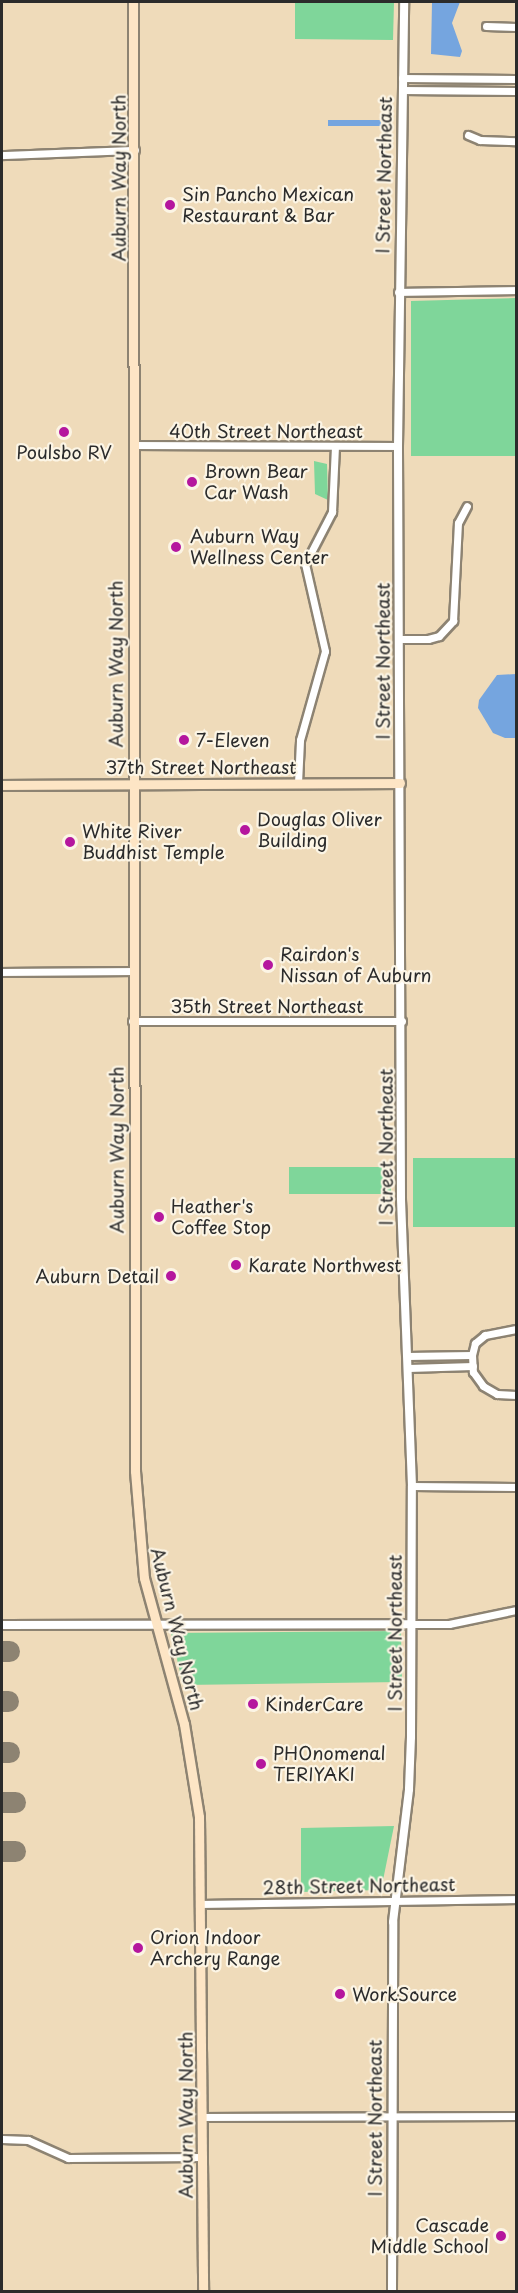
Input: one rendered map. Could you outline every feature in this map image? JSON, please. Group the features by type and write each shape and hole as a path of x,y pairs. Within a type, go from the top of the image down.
{"main road":[{"name":"Auburn Way North","path":"133,2 135,150 132,1021 136,1506 141,1558 193,1771 203,1904 204,2292"},
{"name":"37th Street Northeast","path":"2,785 400,783"}],"street":[{"name":"I Street Northeast","path":"392,2292 394,1901 409,1788 412,1486 402,1282 398,292 404,2"},
{"path":"486,26 516,27"},
{"path":"402,78 516,79"},
{"path":"402,90 516,91"},
{"path":"468,135 480,140 516,141"},
{"path":"2,155 135,150"},
{"path":"398,292 516,290"},
{"name":"40th Street Northeast","path":"134,446 398,446"},
{"path":"298,783 300,740 325,651 305,564 332,512 335,446"},
{"path":"399,639 428,639 439,636 453,621 458,523 467,506"},
{"path":"2,972 133,971"},
{"name":"35th Street Northeast","path":"132,1021 402,1021"},
{"path":"516,1329 484,1335 475,1343 472,1356 473,1365 483,1386 497,1394 516,1395"},
{"path":"407,1356 472,1356"},
{"path":"408,1368 473,1365"},
{"path":"412,1486 516,1487"},
{"path":"2,1625 449,1624 516,1610"},
{"name":"28th Street Northeast","path":"203,1904 516,1899"},
{"path":"202,2117 516,2116"},
{"path":"2,2139 28,2140 66,2157 203,2157"}],"green space":[{"path":"295,2 394,2 393,40 295,39"},
{"path":"516,298 516,456 411,456 411,301"},
{"path":"314,461 327,464 328,500 315,494"},
{"path":"413,1158 516,1158 516,1227 413,1227"},
{"path":"289,1167 391,1167 391,1194 289,1194"},
{"path":"401,1631 402,1682 183,1685 171,1633"},
{"path":"394,1826 381,1890 301,1892 301,1828"}],"water":[{"path":"432,2 460,2 452,23 462,51 460,57 431,54"},
{"path":"328,120 380,120 382,126 328,126"},
{"path":"516,674 516,738 505,738 493,733 478,708 479,700 497,675"}],"taxiway":[{"path":"2,1651 9,1651"},
{"path":"2,1701 8,1701"},
{"path":"2,1752 9,1752"},
{"path":"2,1802 15,1802"},
{"path":"2,1851 15,1851"}],"place":[{"name":"Sin Pancho Mexican Restaurant & Bar","path":"170,205"},
{"name":"Poulsbo RV","path":"64,432"},
{"name":"Brown Bear Car Wash","path":"192,482"},
{"name":"Auburn Way Wellness Center","path":"176,547"},
{"name":"7-Eleven","path":"184,740"},
{"name":"Douglas Oliver Building","path":"245,830"},
{"name":"White River Buddhist Temple","path":"70,842"},
{"name":"Rairdon's Nissan of Auburn","path":"268,965"},
{"name":"Heather's Coffee Stop","path":"159,1217"},
{"name":"Karate Northwest","path":"236,1265"},
{"name":"Auburn Detail","path":"171,1276"},
{"name":"KinderCare","path":"253,1704"},
{"name":"PHOnomenal TERIYAKI","path":"261,1764"},
{"name":"Orion Indoor Archery Range","path":"138,1948"},
{"name":"WorkSource","path":"340,1994"},
{"name":"Cascade Middle School","path":"501,2236"}]}
